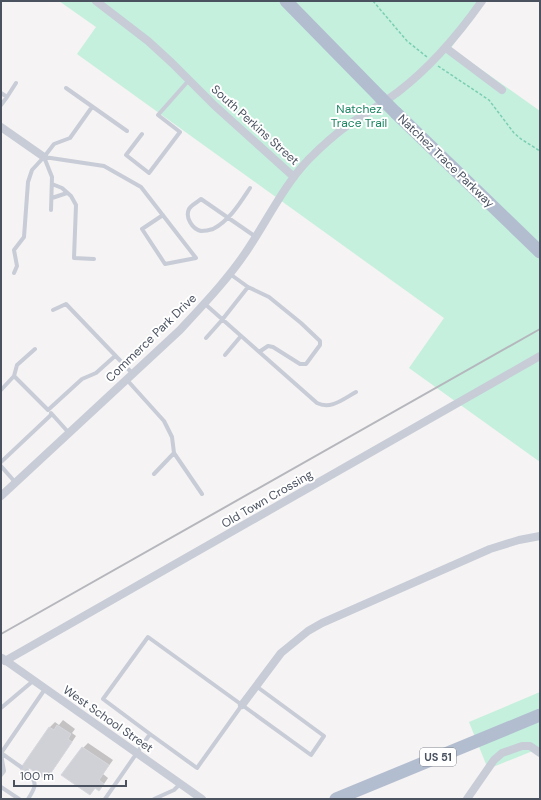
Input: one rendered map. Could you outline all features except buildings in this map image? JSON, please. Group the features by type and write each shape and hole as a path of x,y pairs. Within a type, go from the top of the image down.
{"main road":[{"name":"Natchez Trace Parkway","path":"286,1 396,113 540,252"},
{"name":"US 51","path":"336,799 540,715"}],"street":[{"name":"South Perkins Street","path":"96,1 148,41 214,105 294,177 308,160 330,140 348,125 399,91 432,62 463,28 482,1"},
{"path":"446,48 502,90"},
{"path":"2,129 44,157"},
{"name":"Commerce Park Drive","path":"1,496 180,330 205,304 230,274 256,237 294,177"},
{"name":"Old Town Crossing","path":"2,661 540,356"},
{"path":"242,705 281,653 308,631 322,623 490,549 519,540 540,536"},
{"name":"West School Street","path":"2,661 45,689 202,799"},
{"path":"467,799 494,760 502,753 522,746 530,746 540,753"}],"lane":[{"path":"142,134 126,155 149,173 180,132 158,115 189,80"},
{"path":"1,105 16,83"},
{"path":"66,88 127,131"},
{"path":"1,93 7,97"},
{"path":"14,273 17,266 14,250 24,237 28,182 32,170 54,144 70,138 92,107"},
{"path":"44,157 52,177 51,210"},
{"path":"44,157 104,166 142,187 196,258 165,264 142,229 163,215"},
{"path":"52,184 62,188 71,196 76,205 74,258 94,259"},
{"path":"250,188 229,218 212,229 201,231 194,227 189,221 188,215 190,208 201,199 229,218 256,237"},
{"path":"52,198 67,193"},
{"path":"230,274 248,287 269,297 301,323 320,341 320,345 306,364 300,364 273,347 268,346 259,352"},
{"path":"206,338 248,287"},
{"path":"53,310 66,304 133,374"},
{"path":"205,304 323,406 332,405 356,392"},
{"path":"225,355 241,336"},
{"path":"1,390 14,376 17,365 36,349"},
{"path":"48,410 82,379 96,373 115,356"},
{"path":"14,376 69,433"},
{"path":"126,380 164,421 172,437 174,453 202,494"},
{"path":"1,462 52,414"},
{"path":"154,474 174,453"},
{"path":"1,466 15,482"},
{"path":"242,705 197,768 103,699 148,637 242,705 311,755 324,736 256,686"},
{"path":"1,708 33,681"},
{"path":"1,775 4,771 1,753 45,689"},
{"path":"105,799 150,734"},
{"path":"1,753 21,767"},
{"path":"27,771 34,781 35,786 28,799"},
{"path":"154,799 174,790 180,784"},
{"path":"1,787 19,799"}],"path":[{"path":"373,1 407,41 432,62 489,100 514,133 540,151"}],"green space":[{"name":"Natchez Trace Trail","path":"59,1 484,1 451,48 540,111 540,462 409,368 444,318 77,54 96,27"},
{"path":"540,692 540,748 488,769 469,722"}],"railway":[{"path":"1,634 540,329"}]}
